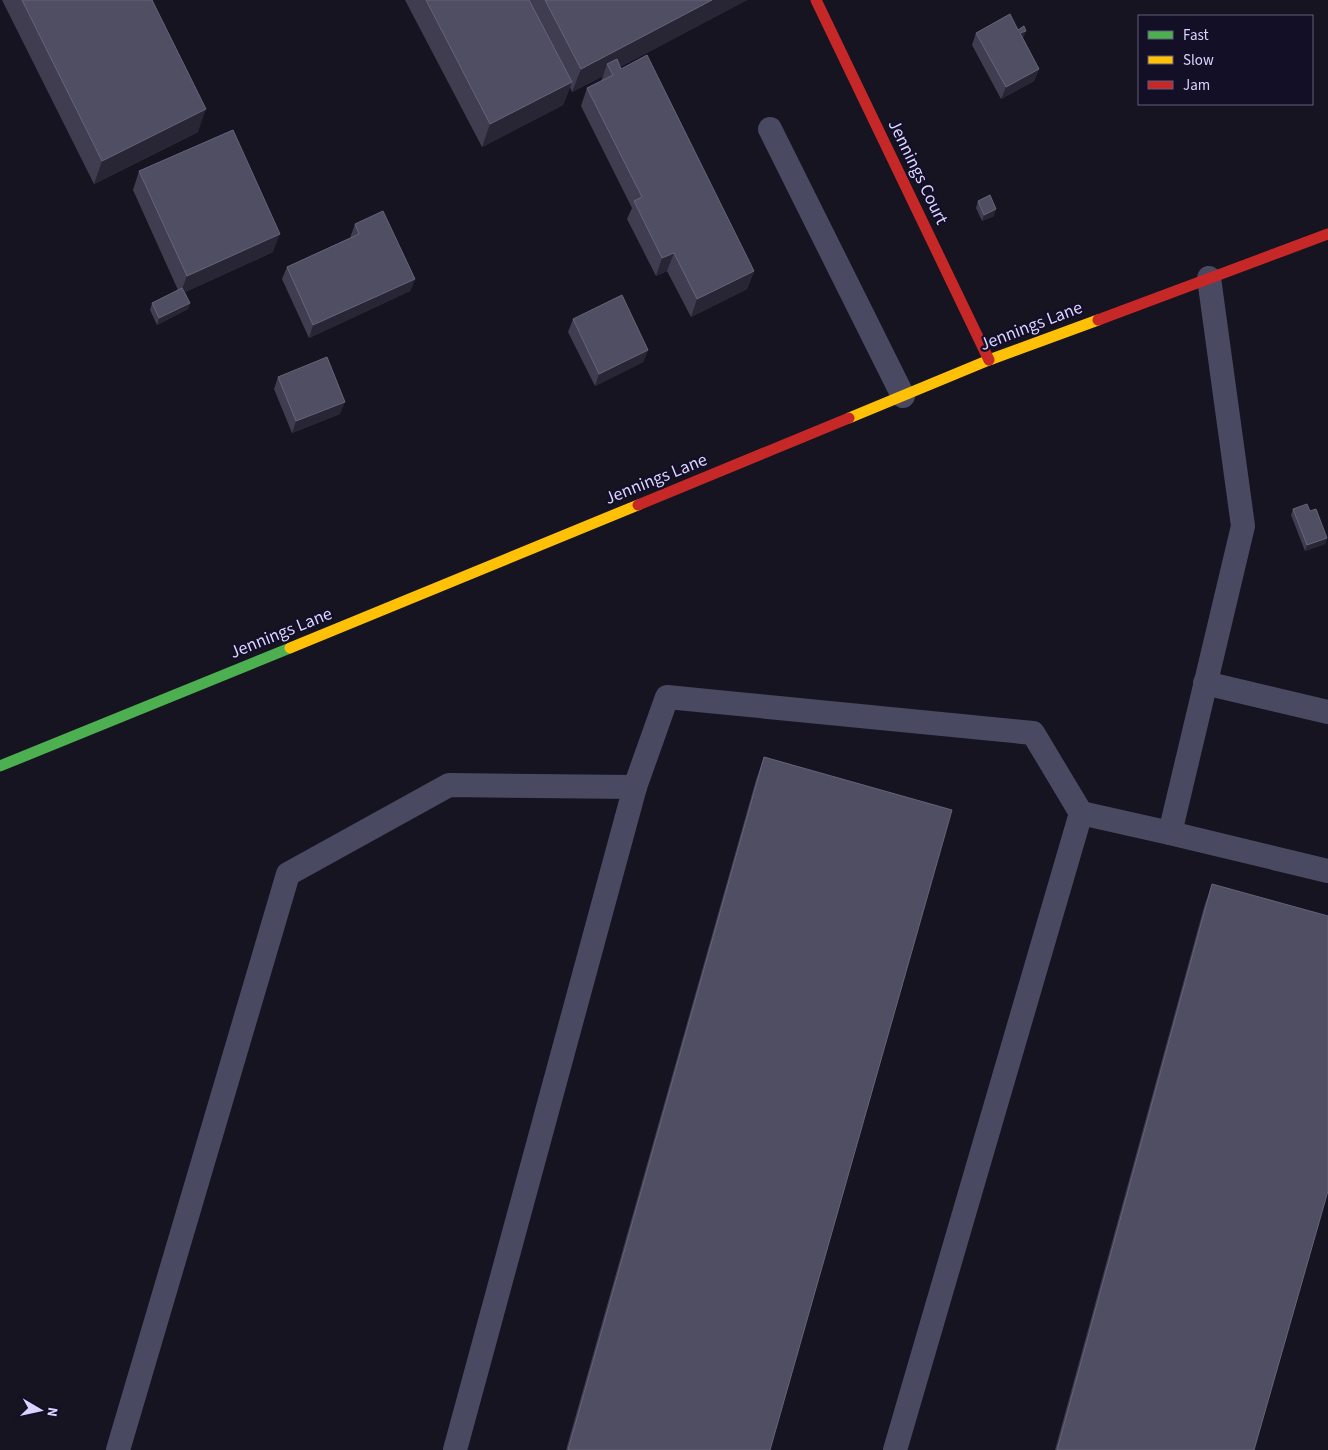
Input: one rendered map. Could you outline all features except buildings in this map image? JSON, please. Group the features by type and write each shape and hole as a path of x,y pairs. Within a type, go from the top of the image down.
{"street":[{"name":"Jennings Court","path":"816,0 989,360"},
{"name":"Jennings Lane","path":"0,766 989,360 1328,234"}],"lane":[{"path":"770,129 903,396"},
{"path":"1170,833 1243,526 1209,278"},
{"path":"1205,683 1328,712"},
{"path":"455,1450 635,787 667,697 1033,733 1081,813 1328,871"},
{"path":"118,1450 288,874 449,785 635,787"},
{"path":"895,1450 1081,813"}],"traffic: fast":[{"path":"0,766 290,648"}],"traffic: slow":[{"path":"849,418 989,360 1098,320"},
{"path":"290,648 638,505"}],"traffic: jam":[{"path":"816,0 989,360"},
{"path":"1098,320 1328,234"},
{"path":"638,505 849,418"}]}
